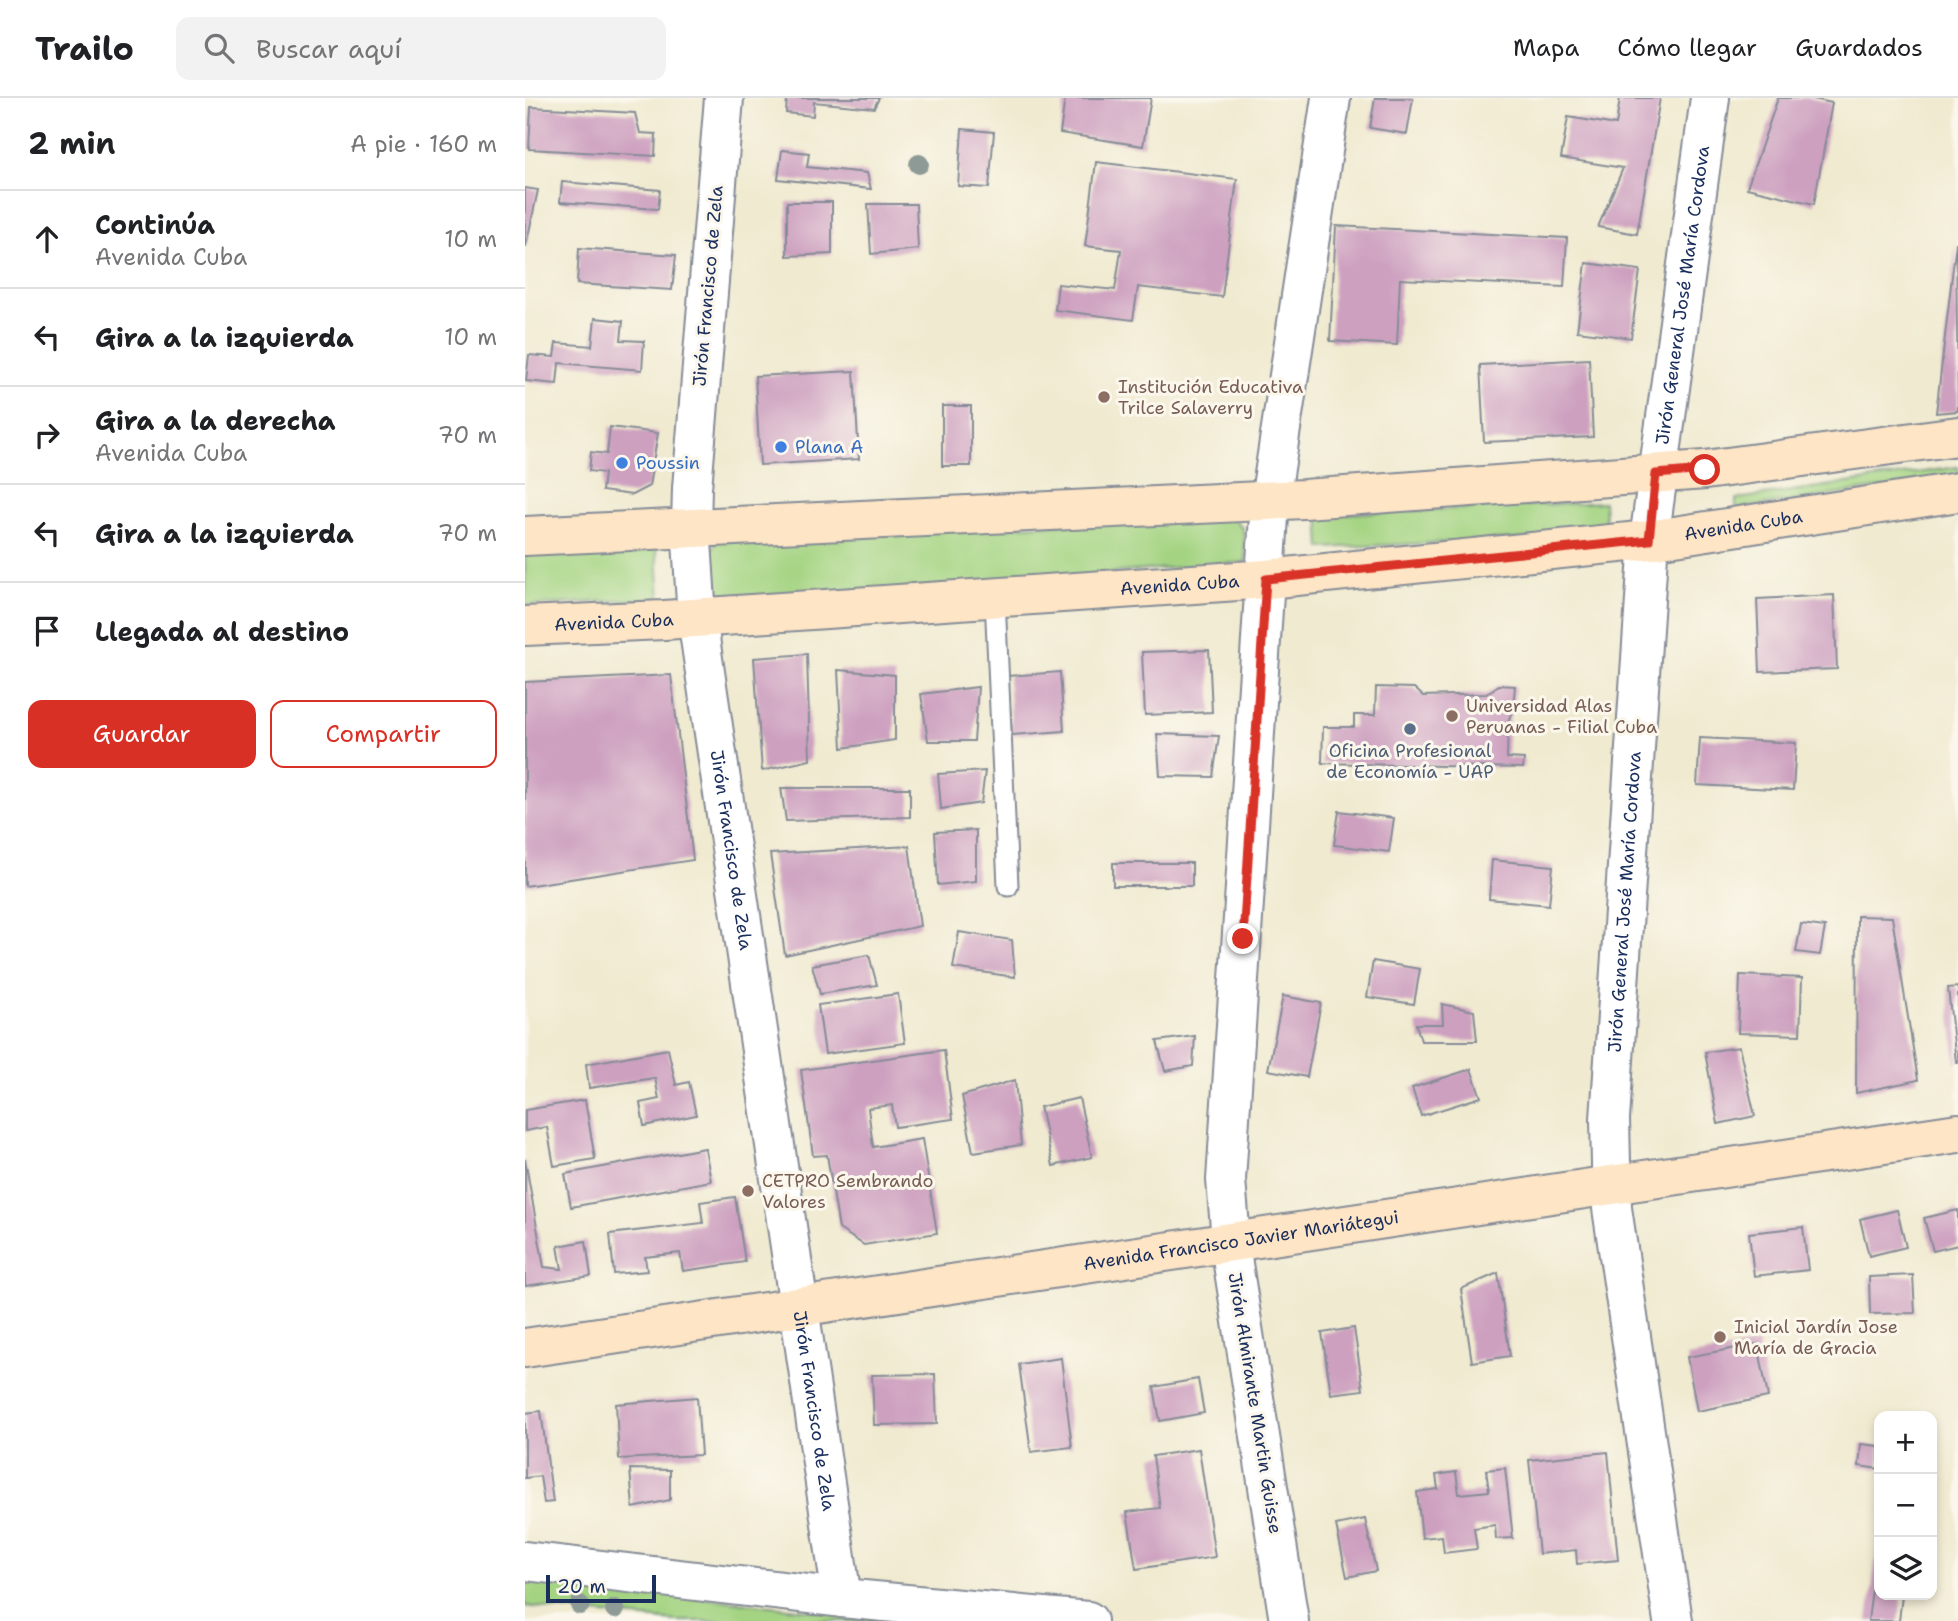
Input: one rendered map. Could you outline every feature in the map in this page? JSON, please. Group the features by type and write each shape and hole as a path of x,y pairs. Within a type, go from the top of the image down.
{"main road":[{"path":"525,536 691,526 1270,501 1656,474 1958,436"},
{"name":"Avenida Cuba","path":"525,626 697,618 1266,579 1649,540 1958,492"},
{"name":"Avenida Francisco Javier Mariátegui","path":"525,1348 1958,1133"}],"street":[{"name":"Jirón Francisco de Zela","path":"724,98 691,526 697,618 842,1598"},
{"name":"Jirón Almirante Martin Guisse","path":"1289,1621 1232,1242 1226,1180 1270,501 1331,98"},
{"name":"Jirón General José María Cordova","path":"1673,1621 1612,1208 1610,1119 1649,540 1710,98"},
{"path":"525,1561 842,1598 932,1613 1088,1621"}],"lane":[{"path":"995,597 1008,887"}],"green space":[{"path":"1958,467 1958,477 1736,509 1736,499"},
{"path":"1604,502 1606,535 1321,548 1319,515"},
{"path":"1232,516 1243,529 1246,562 720,604 708,594 708,555 718,540"},
{"path":"656,543 660,598 525,606 525,551"},
{"path":"525,1578 903,1621 676,1621 525,1606"}],"building":[{"path":"787,98 879,98 874,108 814,102 813,116 786,113"},
{"path":"1065,98 1151,98 1143,146 1060,133"},
{"path":"1375,98 1413,98 1407,134 1370,128"},
{"path":"1620,98 1660,98 1637,234 1598,227 1623,168 1561,158 1568,117 1616,125"},
{"path":"1778,98 1809,98 1832,103 1814,204 1747,188"},
{"path":"531,107 635,113 640,133 656,134 655,156 529,149"},
{"path":"962,129 994,132 989,188 958,186"},
{"path":"782,150 809,153 807,167 867,173 871,189 778,179"},
{"path":"1096,162 1237,179 1222,297 1138,287 1133,320 1055,310 1058,284 1115,290 1121,250 1085,246"},
{"path":"562,182 660,190 658,209 560,202"},
{"path":"525,188 538,190 526,246 525,246"},
{"path":"787,202 832,202 832,254 787,256"},
{"path":"868,204 916,204 918,249 871,254"},
{"path":"1336,226 1567,238 1564,287 1400,279 1397,345 1330,341"},
{"path":"1956,242 1958,411 1936,413"},
{"path":"579,248 676,255 672,290 577,284"},
{"path":"1586,263 1640,270 1631,338 1577,331"},
{"path":"595,318 623,321 621,340 644,341 642,370 559,363 557,384 526,381 529,355 554,357 556,343 592,346"},
{"path":"1589,359 1593,437 1484,442 1480,365"},
{"path":"854,371 859,459 760,465 755,376"},
{"path":"942,406 971,406 971,466 942,466"},
{"name":"Poussin","path":"610,427 658,433 649,486 632,495 602,491 604,473 589,471 591,452 607,454"},
{"path":"1834,595 1837,669 1760,672 1757,599"},
{"path":"1209,650 1212,712 1145,715 1142,652"},
{"path":"807,654 810,760 762,771 754,658"},
{"path":"838,670 895,675 895,740 842,748"},
{"path":"1060,672 1064,731 1012,735 1008,676"},
{"path":"671,675 693,860 525,886 525,682"},
{"path":"1499,685 1515,686 1513,708 1508,722 1507,758 1524,759 1523,768 1322,763 1323,727 1354,727 1354,715 1375,715 1376,687 1414,688 1423,696 1486,694"},
{"path":"978,687 974,741 928,741 921,694"},
{"path":"1157,734 1219,736 1213,777 1160,776"},
{"path":"1700,738 1796,743 1793,790 1697,785"},
{"path":"985,771 981,803 941,809 938,774"},
{"path":"781,788 910,788 910,817 786,821"},
{"path":"1339,811 1394,818 1389,852 1334,845"},
{"path":"976,830 976,881 938,885 935,832"},
{"path":"909,846 920,926 785,955 770,854"},
{"path":"1492,860 1553,866 1549,905 1489,899"},
{"path":"1113,863 1192,863 1192,886 1113,886"},
{"path":"1857,916 1892,917 1918,1080 1856,1093"},
{"path":"1801,924 1825,927 1820,955 1796,952"},
{"path":"959,932 1012,940 1015,977 953,968"},
{"path":"869,955 877,985 820,994 812,965"},
{"path":"1373,961 1420,969 1414,1004 1367,997"},
{"path":"1740,975 1802,978 1800,1035 1738,1033"},
{"path":"1958,987 1958,1063 1956,1063 1948,988"},
{"path":"898,994 905,1043 825,1054 818,1005"},
{"path":"1283,996 1321,1003 1307,1077 1268,1070"},
{"path":"1442,1004 1474,1011 1477,1041 1421,1041 1416,1024 1443,1024"},
{"path":"1195,1036 1193,1066 1165,1071 1157,1041"},
{"path":"1739,1047 1755,1116 1718,1124 1705,1052"},
{"path":"668,1049 676,1085 689,1082 696,1115 644,1126 640,1103 659,1099 655,1078 589,1088 586,1064"},
{"path":"944,1050 953,1119 895,1127 892,1105 868,1108 873,1147 922,1139 937,1233 864,1245 839,1229 827,1155 813,1156 801,1070"},
{"path":"1471,1069 1481,1097 1421,1116 1412,1088"},
{"path":"1015,1080 1021,1145 973,1152 962,1096"},
{"path":"1079,1098 1092,1157 1053,1166 1040,1107"},
{"path":"585,1100 595,1159 554,1166 547,1127 525,1131 525,1110"},
{"path":"705,1148 711,1181 571,1207 565,1174"},
{"path":"525,1159 544,1267 562,1269 558,1246 586,1241 591,1276 525,1286"},
{"path":"735,1197 745,1262 683,1271 680,1253 645,1257 647,1271 614,1274 610,1234 703,1223 700,1202"},
{"path":"1897,1210 1906,1247 1869,1256 1860,1219"},
{"path":"1958,1210 1958,1245 1933,1251 1924,1218"},
{"path":"1803,1227 1808,1270 1754,1276 1749,1233"},
{"path":"1498,1273 1510,1356 1472,1362 1461,1289"},
{"path":"1913,1275 1915,1313 1870,1314 1869,1277"},
{"path":"1354,1328 1363,1390 1331,1394 1322,1333"},
{"path":"1758,1344 1768,1397 1697,1411 1687,1357"},
{"path":"1061,1358 1072,1447 1031,1452 1019,1364"},
{"path":"935,1374 937,1424 874,1425 872,1375"},
{"path":"1198,1379 1204,1413 1160,1421 1154,1387"},
{"path":"697,1397 701,1455 619,1459 616,1404"},
{"path":"541,1411 553,1502 544,1503 540,1476 525,1478 525,1413"},
{"path":"1861,1444 1874,1445 1874,1468 1859,1466"},
{"path":"1199,1449 1215,1557 1136,1569 1127,1512 1160,1508 1153,1456"},
{"path":"1608,1452 1618,1560 1577,1564 1576,1550 1539,1554 1529,1460"},
{"path":"1505,1468 1513,1538 1496,1539 1495,1525 1474,1528 1477,1549 1444,1553 1442,1536 1422,1538 1417,1492 1438,1489 1436,1475 1456,1472 1459,1494 1489,1491 1486,1470"},
{"path":"630,1469 670,1470 670,1500 633,1508"},
{"path":"1365,1519 1376,1571 1347,1577 1336,1525"},
{"path":"1874,1573 1874,1600 1901,1600 1899,1621 1868,1621"}],"place":[{"name":"Institución Educativa Trilce Salaverry","path":"1104,397"},
{"name":"Plana A","path":"781,447"},
{"name":"Poussin","path":"622,463"},
{"name":"Universidad Alas Peruanas - Filial Cuba","path":"1452,716"},
{"name":"Oficina Profesional de Economía - UAP","path":"1410,729"},
{"name":"CETPRO Sembrando Valores","path":"748,1191"},
{"name":"Inicial Jardín Jose María de Gracia","path":"1720,1337"}],"route":[{"path":"1243,939 1266,579 1649,540 1656,474 1705,470"}]}
